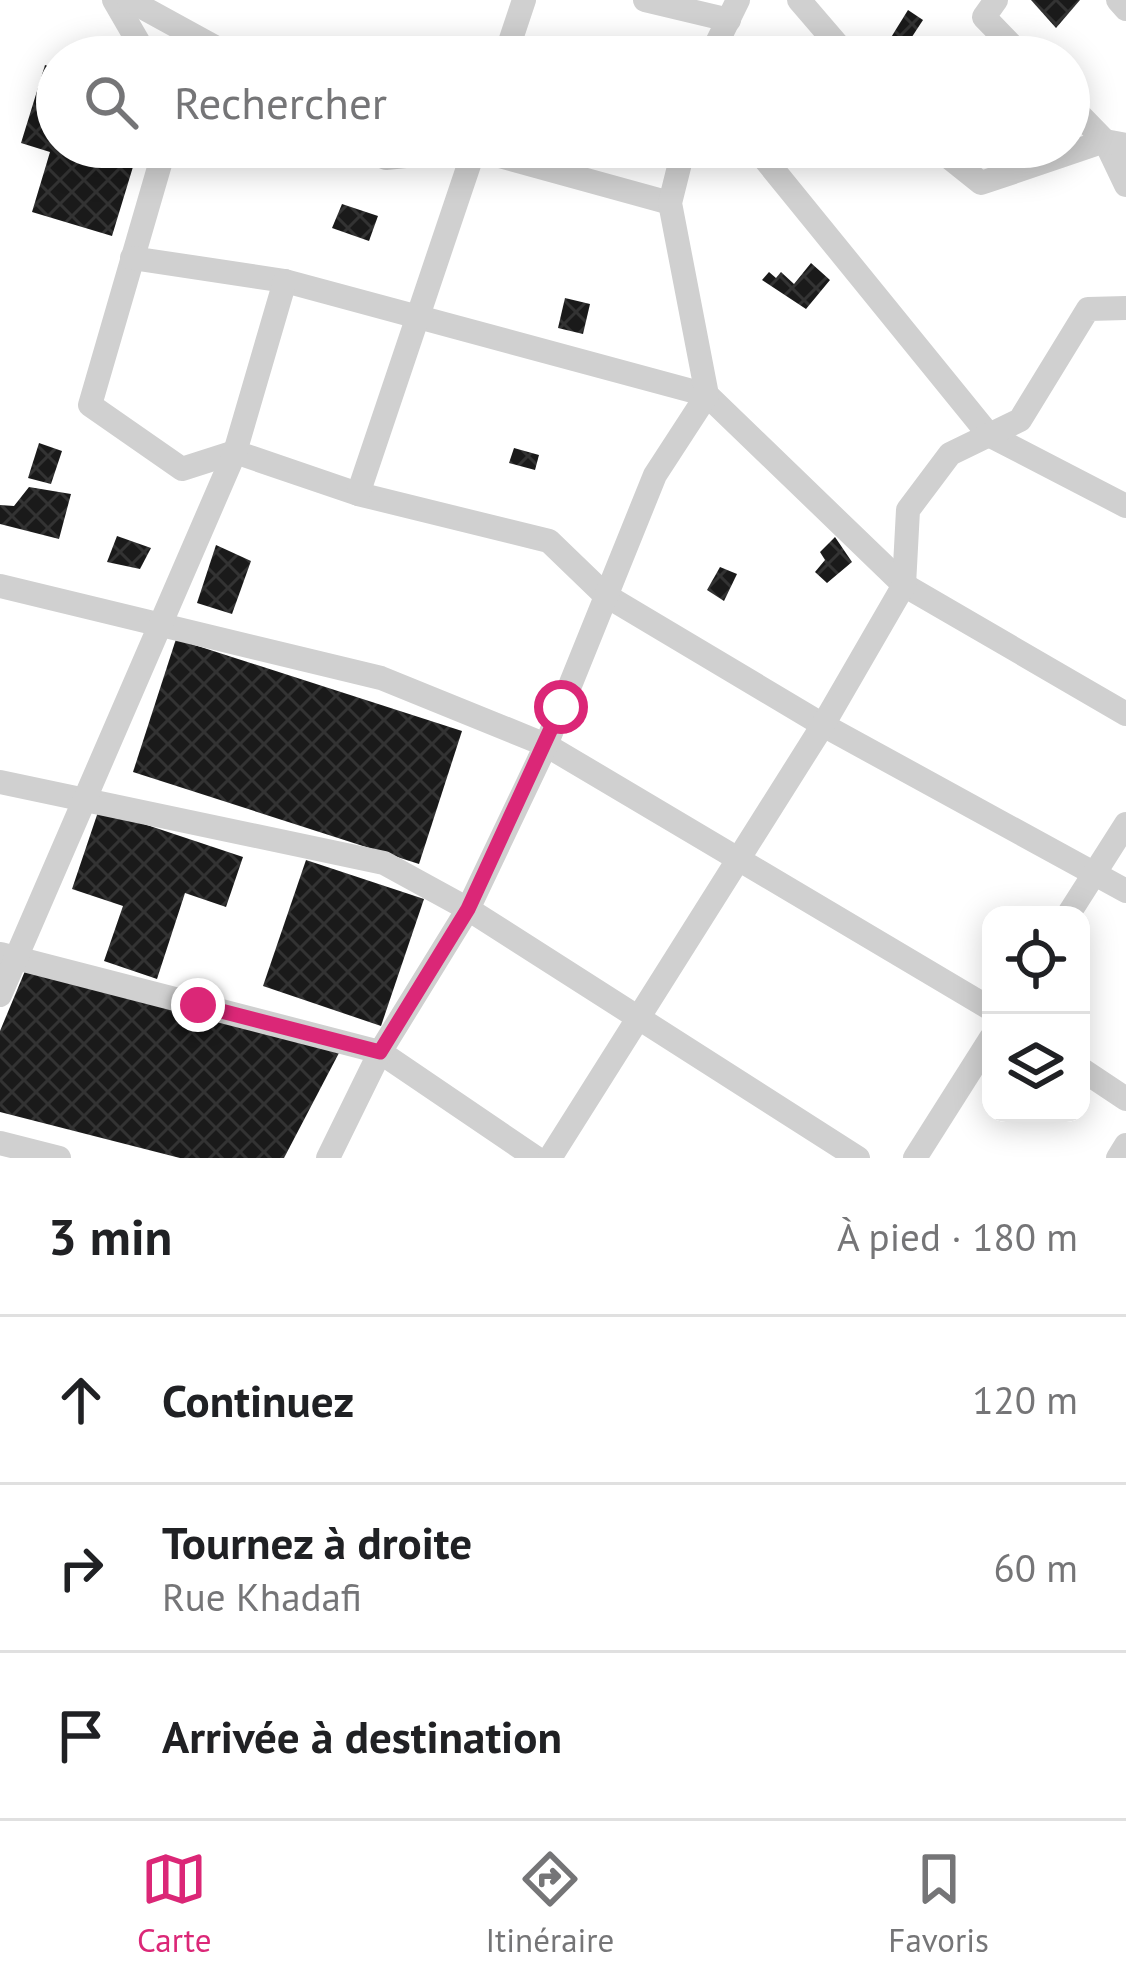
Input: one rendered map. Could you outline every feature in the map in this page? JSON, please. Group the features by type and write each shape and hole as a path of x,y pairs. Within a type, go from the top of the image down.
{"street":[{"path":"114,0 135,36"},
{"path":"129,0 195,36"},
{"path":"512,36 524,0"},
{"path":"645,0 734,10"},
{"path":"799,0 830,36"},
{"path":"996,0 984,17 1003,36"},
{"path":"1118,0 1126,10"},
{"path":"1090,122 1115,143 1126,185"},
{"path":"159,168 90,405 182,469 235,452 358,494 549,541 605,595 824,724 1126,891"},
{"path":"358,494 467,168"},
{"path":"545,168 670,203"},
{"path":"328,1158 380,1052 468,909 546,745 655,475 707,394 670,203 679,168"},
{"path":"772,168 988,435 1126,506"},
{"path":"962,168 981,183 1031,168"},
{"path":"133,258 285,281 707,394 904,585 1126,714"},
{"path":"0,995 8,956 84,802 235,452 285,281"},
{"path":"550,1158 824,724 904,585 908,510 950,454 1020,420 1088,309 1126,308"},
{"path":"0,586 381,678 546,745 982,1004"},
{"path":"0,782 384,863 468,909 859,1158"},
{"path":"1074,906 1126,824"},
{"path":"8,956 380,1052 536,1158"},
{"path":"915,1158 982,1052"},
{"path":"1090,1075 1126,1099"},
{"path":"0,1143 59,1158"},
{"path":"1118,1158 1126,1145"}],"building":[{"path":"1031,0 1080,0 1056,28"},
{"path":"908,10 923,20 913,36 892,36"},
{"path":"36,94 36,148 21,143"},
{"path":"45,168 133,168 112,236 32,212"},
{"path":"342,204 378,216 369,241 332,228"},
{"path":"811,263 830,280 806,309 762,280 769,272 776,278 781,272 794,284"},
{"path":"565,298 590,304 583,334 558,328"},
{"path":"39,443 62,451 51,484 28,478"},
{"path":"514,448 539,455 535,470 509,463"},
{"path":"29,487 71,494 59,539 0,524 0,505 14,506"},
{"path":"117,536 151,548 140,569 107,562"},
{"path":"835,537 852,562 827,583 815,572 825,560 820,552"},
{"path":"216,545 251,561 232,614 197,603"},
{"path":"720,567 737,574 724,601 707,590"},
{"path":"176,639 462,731 419,864 133,772"},
{"path":"99,809 243,857 226,907 185,893 157,979 104,961 123,906 72,889"},
{"path":"306,860 424,899 381,1026 263,986"},
{"path":"25,971 340,1051 284,1158 180,1158 0,1112 0,1031"}],"route":[{"path":"198,1005 380,1052 468,909 561,707"}]}
